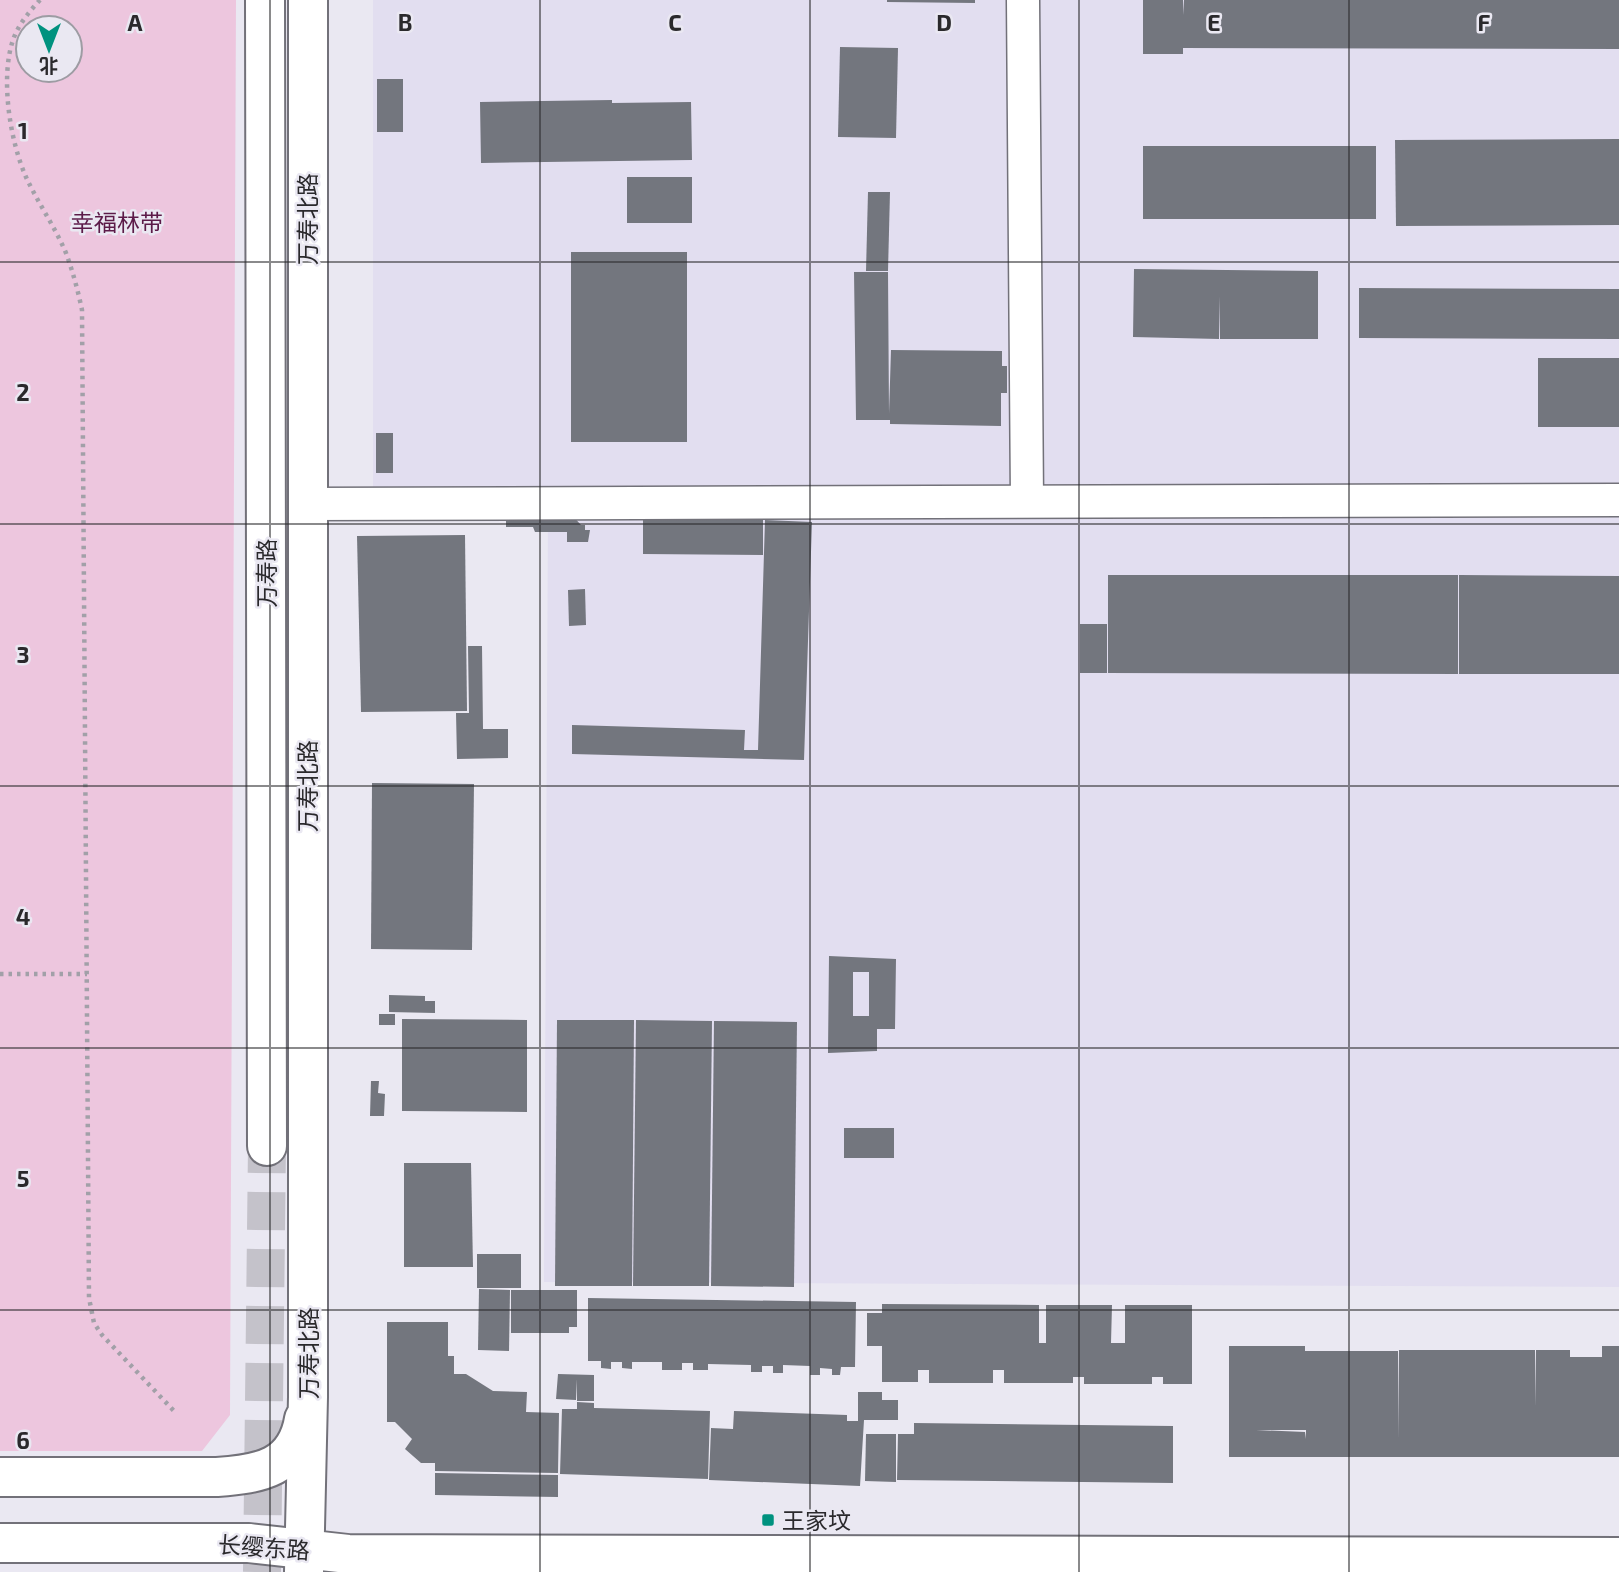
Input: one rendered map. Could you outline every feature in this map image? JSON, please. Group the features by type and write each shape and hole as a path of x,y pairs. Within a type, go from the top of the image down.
{"main road":[{"name":"万寿路","path":"265,0 267,1146"},
{"name":"万寿北路","path":"305,1561 308,1397 308,0"},
{"path":"0,1477 217,1477 261,1472 287,1456 298,1442 308,1397"},
{"name":"长缨东路","path":"0,1543 249,1543 305,1561 348,1554 1619,1558"}],"street":[{"path":"1023,0 1027,501"},
{"path":"306,504 1619,500"}],"path":[{"path":"40,0 25,17 13,40 9,62 9,99 18,154 26,176 65,252 76,282 82,310 89,1298 94,1323 102,1335 174,1411"},
{"path":"0,974 87,974"}],"shaded area":[{"path":"373,0 1619,0 1619,1287 544,1282 548,511 373,510"}],"green space":[{"name":"幸福林带","path":"0,0 236,0 230,1415 202,1451 0,1451"}],"building":[{"path":"975,0 975,3 887,2"},
{"path":"1143,0 1183,0 1184,15 1184,0 1619,0 1619,49 1183,48 1183,54 1143,54"},
{"path":"840,47 898,48 896,138 838,137"},
{"path":"377,79 403,79 403,132 377,132"},
{"path":"612,100 612,103 691,102 692,160 481,163 480,102"},
{"path":"1619,139 1619,225 1396,226 1395,140"},
{"path":"1143,146 1376,146 1376,219 1143,219"},
{"path":"627,177 692,177 692,223 627,223"},
{"path":"868,192 890,192 888,271 866,271"},
{"path":"571,252 687,252 687,442 571,442"},
{"path":"1134,269 1318,271 1318,339 1220,339 1220,296 1219,339 1133,337"},
{"path":"854,272 888,272 889,414 891,350 1002,351 1002,366 1007,366 1007,393 1001,393 1001,426 890,424 890,420 856,420"},
{"path":"1359,288 1619,289 1619,339 1359,338"},
{"path":"1538,358 1619,358 1619,427 1538,427"},
{"path":"376,433 393,433 393,473 376,473"},
{"path":"643,510 763,511 763,555 643,554"},
{"path":"568,511 581,525 585,525 585,530 590,530 588,542 567,542 567,532 535,532 533,527 506,527 506,514"},
{"path":"765,520 812,522 804,760 572,754 572,725 745,730 744,750 758,750"},
{"path":"465,535 467,711 361,712 357,536"},
{"path":"1108,575 1458,575 1458,674 1108,673"},
{"path":"1459,575 1619,576 1619,674 1459,674"},
{"path":"585,589 586,625 569,626 568,590"},
{"path":"1080,624 1107,624 1107,673 1080,673"},
{"path":"468,646 482,646 483,729 508,729 508,758 457,759 456,713 469,713"},
{"path":"372,783 474,784 472,950 371,949"},
{"path":"829,956 896,959 895,1029 877,1029 877,1051 828,1053","holes":["853,972 869,972 869,1016 853,1016"]},
{"path":"389,995 425,996 425,1001 435,1001 435,1013 389,1012"},
{"path":"379,1014 395,1014 395,1025 379,1025"},
{"path":"402,1019 527,1020 527,1112 402,1111"},
{"path":"557,1020 634,1020 632,1286 555,1286"},
{"path":"636,1020 712,1021 709,1286 633,1286"},
{"path":"714,1021 797,1022 794,1287 711,1286"},
{"path":"371,1081 379,1081 378,1093 385,1094 384,1116 370,1116"},
{"path":"844,1128 894,1128 894,1158 844,1158"},
{"path":"404,1163 471,1163 473,1267 404,1267"},
{"path":"477,1254 521,1254 521,1288 477,1288"},
{"path":"479,1289 510,1290 509,1351 478,1350"},
{"path":"511,1290 577,1290 577,1327 569,1327 569,1333 511,1333"},
{"path":"588,1298 856,1302 855,1367 841,1367 840,1375 832,1375 832,1369 820,1368 820,1375 810,1375 810,1366 783,1365 783,1373 773,1373 773,1366 762,1366 762,1372 751,1372 751,1365 708,1364 708,1370 693,1370 693,1363 682,1363 682,1370 662,1370 662,1362 632,1362 632,1369 622,1368 622,1362 611,1362 611,1369 601,1368 601,1361 588,1361"},
{"path":"882,1304 1039,1305 1039,1343 1046,1343 1046,1305 1112,1305 1111,1343 1125,1343 1125,1305 1192,1305 1192,1384 1163,1384 1163,1377 1152,1377 1152,1384 1084,1384 1084,1377 1073,1377 1073,1383 1004,1383 1004,1370 993,1370 993,1383 929,1383 929,1370 918,1370 918,1382 882,1382 882,1346 867,1346 867,1313 882,1313"},
{"path":"387,1322 448,1322 448,1356 454,1356 454,1374 466,1374 493,1391 527,1392 526,1412 559,1413 558,1473 435,1471 435,1463 421,1463 405,1449 412,1439 395,1422 387,1422"},
{"path":"1229,1346 1305,1346 1305,1351 1398,1351 1398,1439 1399,1350 1535,1350 1536,1407 1536,1350 1570,1350 1570,1357 1602,1357 1602,1346 1619,1346 1619,1457 1229,1457","holes":["1256,1430 1306,1430 1306,1439 1305,1432"]},
{"path":"558,1374 594,1375 594,1401 577,1401 577,1379 576,1400 556,1399"},
{"path":"858,1392 882,1392 882,1400 898,1400 898,1420 864,1420 860,1486 709,1480 711,1428 733,1429 734,1411 847,1415 847,1421 858,1421"},
{"path":"577,1402 594,1403 594,1408 710,1411 708,1479 560,1474 562,1409 577,1409"},
{"path":"914,1423 1173,1426 1173,1483 897,1480 898,1434 914,1434"},
{"path":"866,1434 896,1434 896,1482 865,1481"},
{"path":"435,1473 558,1475 558,1497 435,1495"}],"tunnel":[{"path":"262,1572 267,1146"}],"place":[{"name":"王家坟","path":"768,1520"}]}
